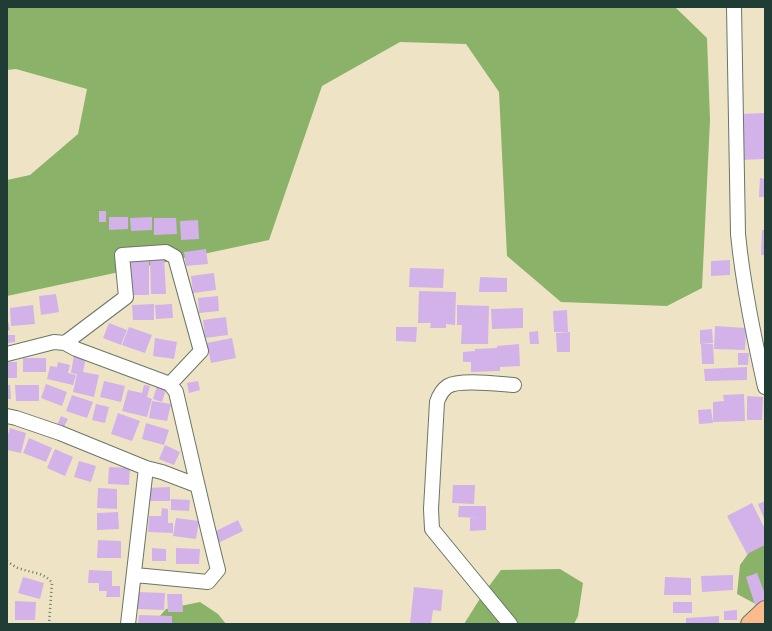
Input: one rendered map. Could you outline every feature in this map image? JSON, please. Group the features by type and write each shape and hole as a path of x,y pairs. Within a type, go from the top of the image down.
{"main road":[{"path":"750,624 765,610"}],"street":[{"path":"734,7 739,240 743,274 765,387"},
{"path":"65,343 126,297 122,255 166,252 175,257 201,350 170,384"},
{"path":"7,354 54,342 65,343 76,349 170,384 176,392 196,485 218,570 208,582 135,575"},
{"path":"510,624 432,529 431,509 437,402 439,394 447,386 458,383 514,385"},
{"path":"7,416 60,433 146,468 162,472 196,485"},
{"path":"128,624 135,575 146,468"}],"path":[{"path":"7,561 19,569 39,573 48,577 52,583 49,624"}],"green space":[{"path":"7,7 675,7 707,38 710,120 702,288 667,306 561,302 507,256 499,92 466,44 400,42 322,86 269,240 7,296 7,180 30,175 78,134 87,89 16,69 7,70"},
{"path":"765,530 765,609 737,594 740,565"},
{"path":"560,569 583,583 578,616 574,624 464,624 481,597 501,570"},
{"path":"200,602 218,614 226,624 153,624 166,609"}],"building":[{"path":"765,113 765,159 741,160 740,114"},
{"path":"760,178 765,179 765,197 759,197"},
{"path":"99,211 106,211 106,222 99,222"},
{"path":"109,217 128,217 128,229 109,230"},
{"path":"152,217 152,230 131,231 130,218"},
{"path":"154,218 176,218 177,234 154,235"},
{"path":"198,220 199,239 181,240 180,221"},
{"path":"762,230 765,230 765,255 761,255"},
{"path":"206,249 208,264 186,266 184,252"},
{"path":"150,257 164,257 166,294 151,294"},
{"path":"129,258 149,258 149,295 130,295"},
{"path":"730,260 730,275 711,276 711,261"},
{"path":"410,268 444,269 443,288 409,287"},
{"path":"214,273 216,290 193,293 191,276"},
{"path":"480,277 507,278 507,292 479,292"},
{"path":"419,291 456,292 455,325 446,324 446,328 430,328 431,323 418,323"},
{"path":"56,294 59,312 41,315 39,296"},
{"path":"218,296 219,311 199,313 198,298"},
{"path":"154,304 154,320 133,320 132,305"},
{"path":"172,304 173,318 156,319 155,305"},
{"path":"33,305 35,324 11,326 10,308"},
{"path":"457,305 489,306 488,344 461,344 462,325 457,325"},
{"path":"523,308 523,328 492,329 491,309"},
{"path":"567,310 568,332 554,332 553,311"},
{"path":"7,317 10,330 7,331"},
{"path":"226,317 228,335 205,338 203,320"},
{"path":"109,323 127,330 121,345 103,338"},
{"path":"715,326 746,328 745,350 714,349"},
{"path":"129,327 152,335 145,353 122,345"},
{"path":"396,327 417,327 416,342 396,341"},
{"path":"712,329 713,343 700,344 700,330"},
{"path":"538,331 539,344 530,344 529,332"},
{"path":"570,332 570,352 557,352 556,333"},
{"path":"7,335 15,335 15,342 7,343"},
{"path":"155,338 177,342 174,359 153,356"},
{"path":"232,338 236,358 211,363 207,343"},
{"path":"519,344 520,366 500,367 500,371 471,372 471,362 463,362 463,352 475,351 475,349 497,348 497,346"},
{"path":"701,344 713,344 714,364 702,364"},
{"path":"738,353 749,353 748,365 738,365"},
{"path":"74,355 86,357 83,372 99,375 94,397 73,392 77,374 71,373"},
{"path":"23,358 46,358 46,372 23,372"},
{"path":"7,362 17,362 17,378 7,378"},
{"path":"58,362 70,365 68,373 76,375 73,385 47,379 50,366 57,367"},
{"path":"747,367 747,380 705,381 704,369"},
{"path":"104,381 125,386 121,402 100,397"},
{"path":"198,381 200,390 189,393 187,383"},
{"path":"46,384 67,392 62,406 41,398"},
{"path":"7,385 10,385 11,399 7,399"},
{"path":"15,385 39,385 39,401 16,401"},
{"path":"144,385 150,386 147,397 152,399 147,417 122,411 128,390 142,393"},
{"path":"157,386 166,389 162,402 153,399"},
{"path":"744,394 745,421 713,422 713,402 724,401 723,395"},
{"path":"72,395 93,402 87,418 66,411"},
{"path":"747,396 763,397 762,420 747,420"},
{"path":"152,401 171,404 167,421 149,418"},
{"path":"96,404 109,407 105,423 92,420"},
{"path":"711,409 713,423 699,424 698,410"},
{"path":"118,413 140,421 132,441 111,434"},
{"path":"61,416 68,419 64,427 57,425"},
{"path":"146,423 169,430 164,445 142,439"},
{"path":"10,428 26,433 21,453 7,450 7,438"},
{"path":"29,438 52,448 46,462 23,453"},
{"path":"165,445 180,452 174,465 159,459"},
{"path":"55,449 73,457 65,476 47,468"},
{"path":"79,461 96,466 91,482 74,477"},
{"path":"109,467 130,468 129,485 108,484"},
{"path":"453,485 475,485 474,504 452,503"},
{"path":"170,487 170,501 148,501 148,488"},
{"path":"98,488 117,489 117,509 97,508"},
{"path":"171,499 190,500 189,511 171,510"},
{"path":"765,501 765,521 758,504"},
{"path":"752,503 765,529 765,545 747,554 727,516"},
{"path":"459,506 486,506 486,530 470,531 470,518 479,518 458,517"},
{"path":"162,508 168,509 168,516 161,516"},
{"path":"118,512 119,529 97,530 97,513"},
{"path":"149,516 168,516 168,523 173,523 173,533 148,532"},
{"path":"176,518 199,521 196,539 173,536"},
{"path":"238,520 243,531 216,544 210,534"},
{"path":"98,540 121,541 121,558 97,558"},
{"path":"152,548 166,549 166,561 152,561"},
{"path":"176,548 200,549 199,564 176,564"},
{"path":"89,570 112,571 112,586 120,586 120,597 106,597 107,591 99,591 99,583 88,583"},
{"path":"757,573 765,594 765,601 755,605 746,577"},
{"path":"733,575 733,590 702,592 701,576"},
{"path":"23,577 44,583 40,599 18,593"},
{"path":"665,577 691,578 691,595 664,595"},
{"path":"414,587 443,590 441,611 433,610 431,624 410,624"},
{"path":"136,592 165,593 164,610 136,609"},
{"path":"167,594 182,594 183,612 168,612"},
{"path":"15,601 36,602 35,620 15,620"},
{"path":"673,602 692,602 692,613 673,613"},
{"path":"737,610 737,620 724,620 724,611"},
{"path":"139,615 172,616 172,624 138,624"},
{"path":"719,616 719,624 686,624 686,618"}]}
